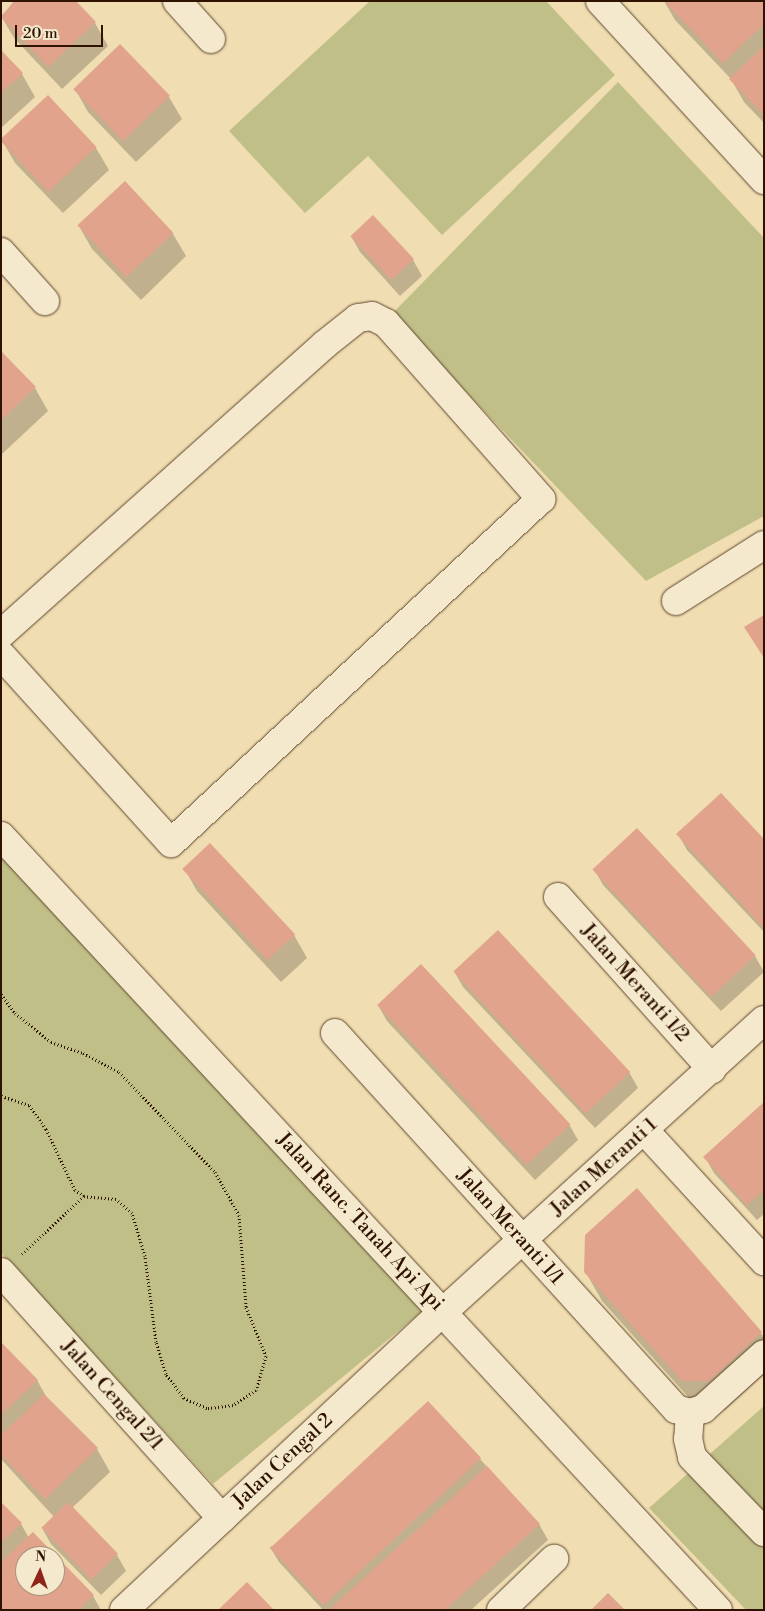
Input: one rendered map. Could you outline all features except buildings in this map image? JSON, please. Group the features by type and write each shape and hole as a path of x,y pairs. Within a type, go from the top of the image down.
{"street":[{"path":"177,1 212,39"},
{"path":"600,1 764,180"},
{"path":"1,252 45,301"},
{"path":"1,634 324,344 358,318 372,316 386,323 541,499 171,843 1,655"},
{"path":"676,602 764,545"},
{"name":"Jalan Ranc. Tanah Api Api","path":"1,836 718,1610"},
{"name":"Jalan Meranti 1/2","path":"558,897 712,1069"},
{"name":"Jalan Meranti 1","path":"443,1312 764,1020"},
{"name":"Jalan Meranti 1/1","path":"335,1033 522,1242 676,1409 690,1413"},
{"path":"644,1130 764,1261"},
{"name":"Jalan Cengal 2/1","path":"2,1273 222,1518"},
{"name":"Jalan Cengal 2","path":"124,1610 443,1312"},
{"path":"764,1354 703,1409 690,1413 688,1439 692,1457 764,1532"},
{"path":"501,1610 554,1559"}],"path":[{"path":"1,994 15,1013 50,1042 83,1053 119,1072 215,1172 238,1215 246,1307 266,1356 256,1390 234,1404 207,1408 184,1398 166,1374 156,1342 145,1256 132,1213 116,1199 84,1196 75,1190 46,1129 29,1104 1,1096"},
{"path":"2,1273 84,1196"}],"shaded area":[{"path":"370,1 546,1 615,75 442,235 368,156 305,213 229,131"},
{"path":"618,82 764,238 764,516 646,581 392,314"},
{"path":"1,854 425,1309 213,1484 1,1253"},
{"path":"764,1406 764,1610 746,1610 649,1508"}]}
